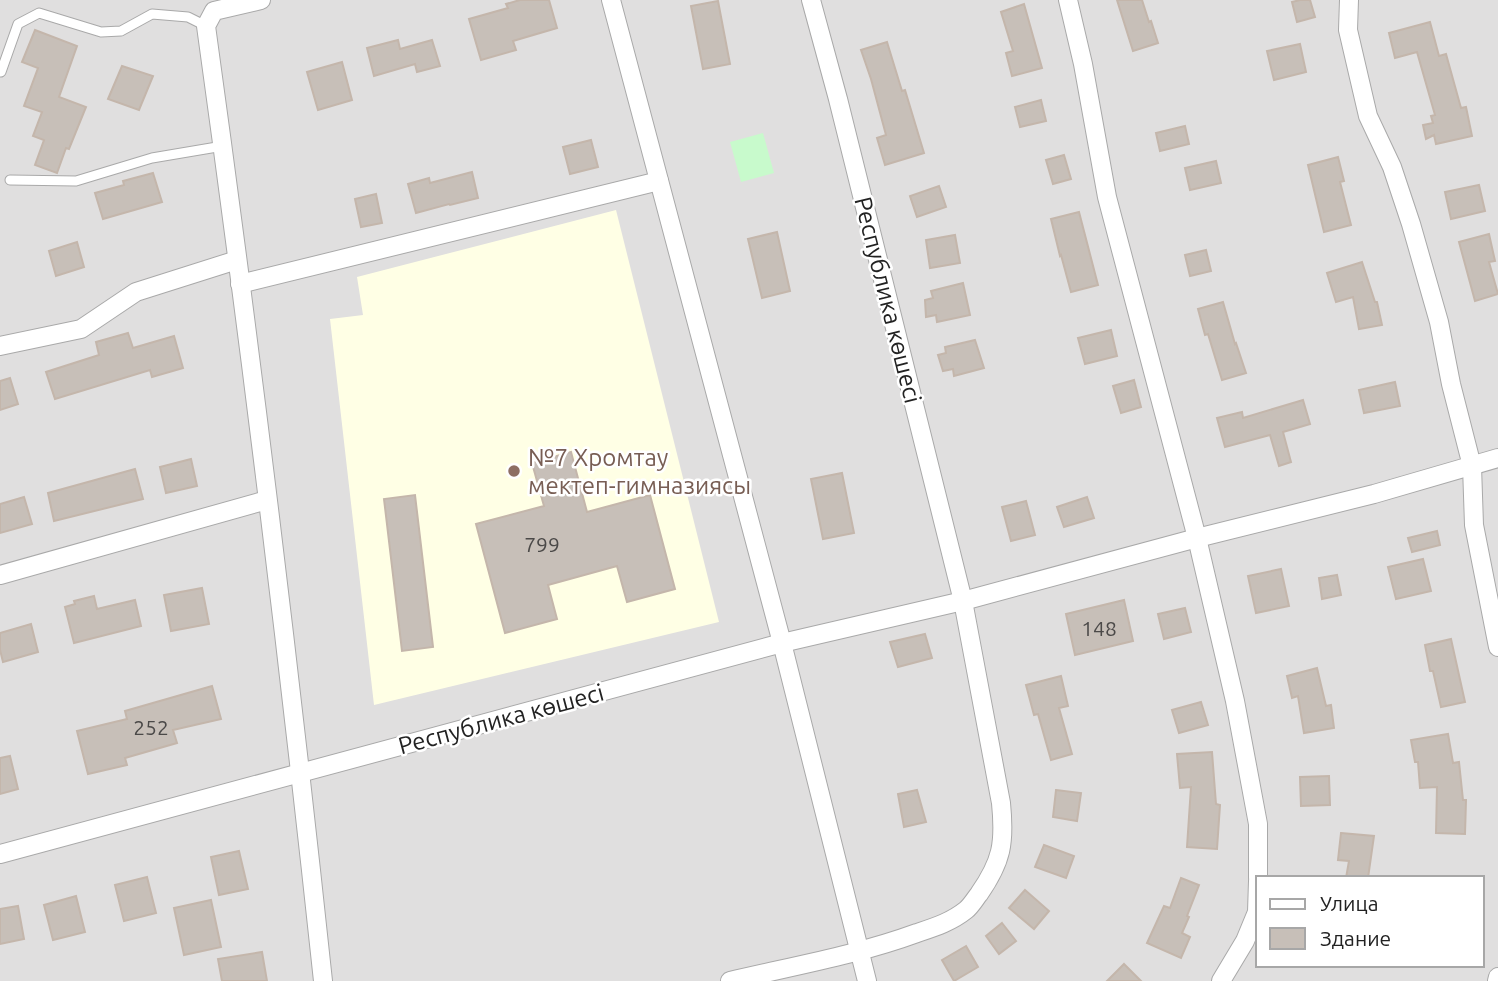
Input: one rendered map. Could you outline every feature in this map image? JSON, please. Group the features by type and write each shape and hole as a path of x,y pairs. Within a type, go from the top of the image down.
{"street":[{"path":"198,0 210,18 223,146 301,774 323,981"},
{"path":"210,18 261,0"},
{"path":"611,0 782,643 867,981"},
{"name":"Республика көшесі","path":"730,981 860,951 948,922 968,909 983,888 999,860 1003,831 1001,803 963,601 811,0"},
{"path":"1068,0 1083,64 1107,197 1197,538 1235,701 1258,824 1258,876"},
{"path":"1349,0 1348,30 1368,116 1392,167 1439,322 1451,384 1472,466 1474,525 1498,648"},
{"path":"240,284 659,181"},
{"path":"0,346 82,329 136,292 237,260"},
{"name":"Республика көшесі","path":"0,854 782,643 963,601 1374,494 1498,458"},
{"path":"0,575 267,500"},
{"path":"1230,978 1256,914"}],"lane":[{"path":"1,72 18,24 39,13 101,32 121,31 152,14 210,18"},
{"path":"10,180 76,181 152,159 223,146"}],"shaded area":[{"path":"0,0 1498,0 1498,981 0,981"},
{"name":"№7 Хромтау мектеп-гимназиясы","path":"616,210 719,622 374,705 330,319 363,315 357,277"}],"green space":[{"path":"763,133 774,173 741,182 730,142"}],"building":[{"path":"520,0 549,0 557,28 513,41 516,50 481,60 469,19 508,8 506,4"},
{"path":"1117,0 1142,0 1158,43 1133,51"},
{"path":"1310,0 1315,17 1297,22 1292,2"},
{"path":"718,1 730,64 703,69 691,6"},
{"path":"1024,4 1042,68 1012,76 1006,53 1013,51 1001,12"},
{"path":"1430,22 1439,56 1446,54 1461,108 1466,107 1472,136 1436,144 1434,135 1426,139 1423,125 1433,123 1431,116 1435,115 1417,52 1395,58 1389,33"},
{"path":"35,30 77,46 59,97 86,107 57,173 35,165 44,140 33,136 42,112 24,106 38,68 22,62"},
{"path":"398,40 400,49 432,40 440,66 417,72 415,64 374,76 367,48"},
{"path":"887,42 924,153 885,165 877,138 886,135 861,50"},
{"path":"1300,44 1306,72 1274,80 1267,51"},
{"path":"342,62 352,100 318,110 307,72"},
{"path":"122,66 153,76 139,110 108,99"},
{"path":"1041,100 1046,121 1020,127 1015,107"},
{"path":"1185,126 1189,144 1160,151 1156,133"},
{"path":"591,140 598,167 570,174 563,147"},
{"path":"1064,155 1071,179 1053,184 1046,160"},
{"path":"1338,157 1344,181 1340,182 1351,225 1324,232 1308,165"},
{"path":"1216,161 1221,183 1190,190 1185,168"},
{"path":"472,172 478,198 416,213 408,184 429,178 430,183"},
{"path":"153,173 162,202 103,219 95,193 124,185 123,181"},
{"path":"1479,185 1485,211 1451,219 1445,192"},
{"path":"939,186 946,207 917,217 910,196"},
{"path":"376,194 382,223 361,227 355,199"},
{"path":"1079,212 1098,285 1071,292 1051,219"},
{"path":"777,232 790,291 762,298 748,239"},
{"path":"1489,234 1495,261 1489,262 1498,294 1475,301 1459,242"},
{"path":"955,235 960,263 930,268 926,240"},
{"path":"77,242 84,267 56,276 49,251"},
{"path":"1206,250 1211,271 1190,276 1185,255"},
{"path":"1362,262 1377,302 1382,325 1359,329 1353,297 1336,302 1327,273"},
{"path":"963,283 970,315 937,322 936,315 926,317 925,300 933,298 931,291"},
{"path":"1223,302 1246,373 1222,380 1198,309"},
{"path":"1111,330 1117,356 1085,364 1078,338"},
{"path":"128,333 133,348 174,336 183,368 152,377 150,370 55,399 46,372 99,355 96,342"},
{"path":"975,340 984,368 954,376 953,369 943,371 938,355 946,353 945,347"},
{"path":"10,378 18,404 0,410 0,381"},
{"path":"1134,380 1141,407 1121,413 1113,386"},
{"path":"1395,382 1400,406 1364,413 1359,390"},
{"path":"1303,400 1310,424 1283,432 1291,462 1279,466 1270,435 1225,447 1217,418 1242,412 1243,418"},
{"path":"571,452 587,512 650,495 675,589 627,602 617,566 548,585 557,619 505,633 476,524 544,506 532,463"},
{"path":"191,459 197,486 166,493 160,467"},
{"path":"135,469 143,499 54,521 48,493"},
{"path":"842,473 854,533 823,539 811,479"},
{"path":"415,495 433,647 402,651 384,499"},
{"path":"24,497 32,524 0,533 0,504"},
{"path":"1087,497 1094,518 1064,527 1057,507"},
{"path":"1026,501 1035,535 1011,541 1002,507"},
{"path":"1437,531 1440,545 1412,552 1408,538"},
{"path":"1423,559 1431,591 1396,599 1388,567"},
{"path":"1281,569 1289,606 1256,613 1248,576"},
{"path":"1337,575 1341,595 1322,599 1319,578"},
{"path":"202,588 209,624 171,631 164,595"},
{"path":"94,596 97,609 135,600 141,626 74,643 65,607 75,604 74,601"},
{"path":"1124,600 1133,641 1075,655 1066,614"},
{"path":"1185,608 1191,632 1164,639 1158,614"},
{"path":"31,624 38,652 3,662 0,633"},
{"path":"925,634 932,658 898,667 890,642"},
{"path":"1451,639 1465,702 1441,707 1425,645"},
{"path":"1317,668 1326,706 1331,705 1334,728 1304,733 1298,696 1292,698 1287,676"},
{"path":"1061,676 1068,706 1059,708 1072,754 1051,760 1038,714 1034,715 1026,685"},
{"path":"212,686 221,719 173,730 177,743 125,758 127,765 88,774 77,731 127,719 125,711"},
{"path":"1201,702 1208,725 1179,733 1172,710"},
{"path":"1448,734 1453,763 1459,762 1463,800 1466,800 1465,834 1436,833 1437,787 1420,788 1418,762 1415,762 1411,740"},
{"path":"1212,752 1216,804 1220,805 1217,849 1187,847 1191,787 1180,788 1177,754"},
{"path":"10,756 18,789 0,794 0,758"},
{"path":"1329,776 1330,805 1301,806 1300,777"},
{"path":"917,790 926,822 904,827 898,794"},
{"path":"1056,790 1081,793 1077,821 1053,817"},
{"path":"1341,833 1374,836 1368,876 1346,876 1349,861 1338,860"},
{"path":"1044,845 1074,856 1066,878 1035,867"},
{"path":"239,851 248,889 219,895 211,857"},
{"path":"147,877 156,913 124,921 115,885"},
{"path":"1181,878 1199,885 1182,933 1190,937 1181,958 1147,943 1164,906 1170,908"},
{"path":"1025,890 1049,911 1034,929 1009,908"},
{"path":"76,896 85,932 53,940 44,905"},
{"path":"211,900 221,947 184,955 174,908"},
{"path":"18,906 24,939 0,944 0,909"},
{"path":"1002,923 1016,941 999,954 986,936"},
{"path":"966,946 978,967 954,981 942,960"},
{"path":"262,952 267,981 222,981 218,959"},
{"path":"1124,964 1141,981 1107,981"}],"place":[{"name":"№7 Хромтау мектеп-гимназиясы","path":"514,471"}]}
